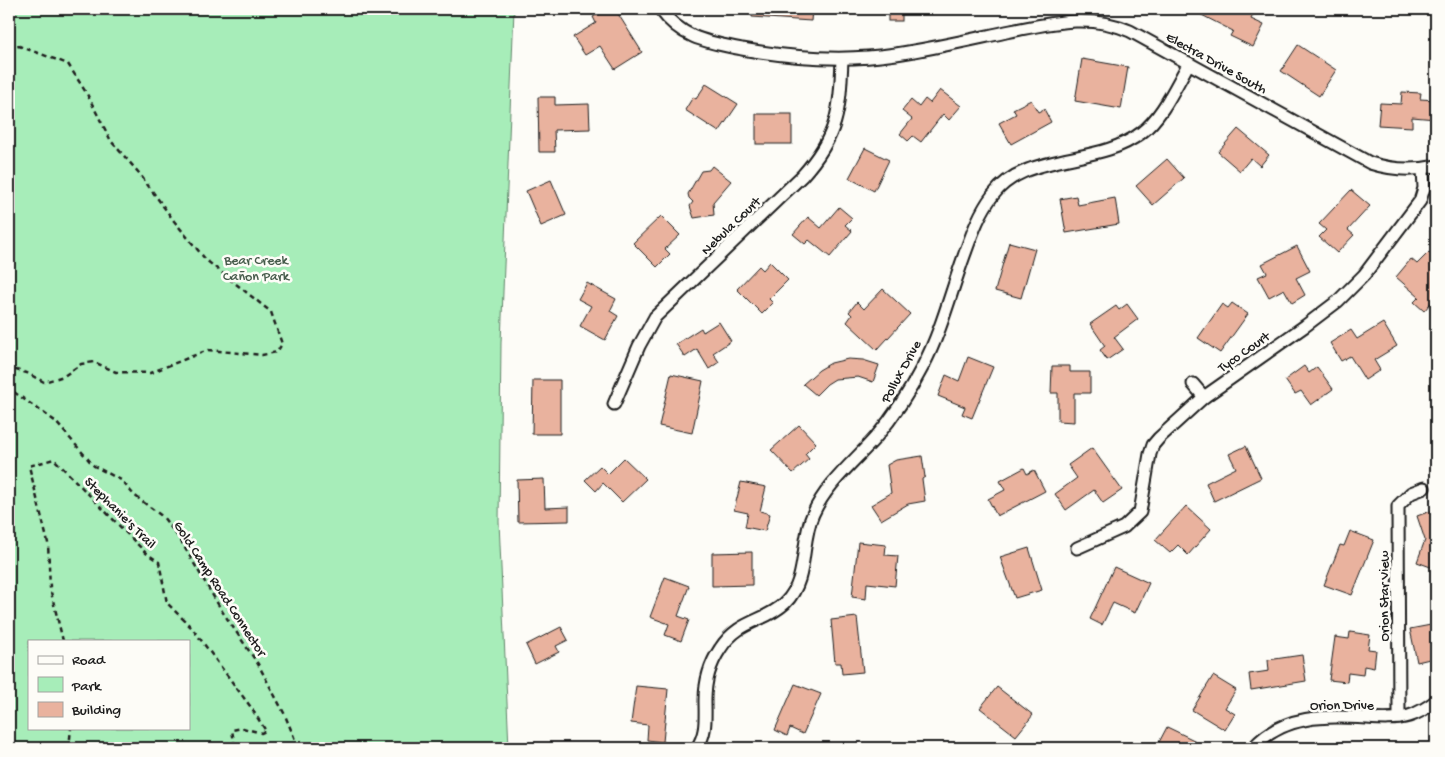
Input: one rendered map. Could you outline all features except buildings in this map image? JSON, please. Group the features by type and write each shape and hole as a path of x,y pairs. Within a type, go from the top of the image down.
{"street":[{"name":"Electra Drive South","path":"660,9 674,26 687,35 708,42 771,54 842,59 898,54 1060,21 1089,20 1117,25 1363,159 1384,167 1400,169 1423,169 1436,166"},
{"name":"Nebula Court","path":"614,404 639,346 655,317 802,176 821,153 836,122 841,89 842,59"},
{"name":"Pollux Drive","path":"697,748 705,730 706,686 714,659 729,637 737,630 785,603 792,593 798,583 812,515 828,489 892,416 917,378 933,345 973,231 995,192 1017,176 1030,170 1116,147 1128,142 1152,122 1189,63"},
{"name":"Tyco Court","path":"1077,548 1124,527 1140,512 1153,445 1183,415 1204,397 1305,326 1352,288 1364,275 1416,209 1424,188 1423,169"},
{"path":"1193,384 1204,397"},
{"name":"Orion Star View","path":"1399,718 1398,506 1412,493 1424,488"},
{"name":"Orion Drive","path":"1253,748 1268,734 1281,726 1309,718 1325,716 1399,718 1410,716 1436,701"}],"path":[{"path":"9,50 19,46 68,64 87,94 111,141 139,173 174,221 206,260 271,312 282,344 277,352 262,355 208,350 150,373 116,372 94,362 81,364 64,376 44,382 27,373 12,369 9,372"},
{"name":"Gold Camp Road Connector","path":"9,385 11,390 55,421 94,466 121,480 134,495 163,517 179,538 222,611 258,664 284,713 297,748"},
{"name":"Stephanie's Trail","path":"63,640 50,588 48,543 30,466 54,459 146,553 160,562 167,603 192,628 250,706 266,731 262,733 243,728 232,730 235,748"},
{"path":"69,748 72,730"}],"green space":[{"name":"Bear Creek Cañon Park","path":"9,9 514,9 501,343 499,522 509,748 9,748"}]}
